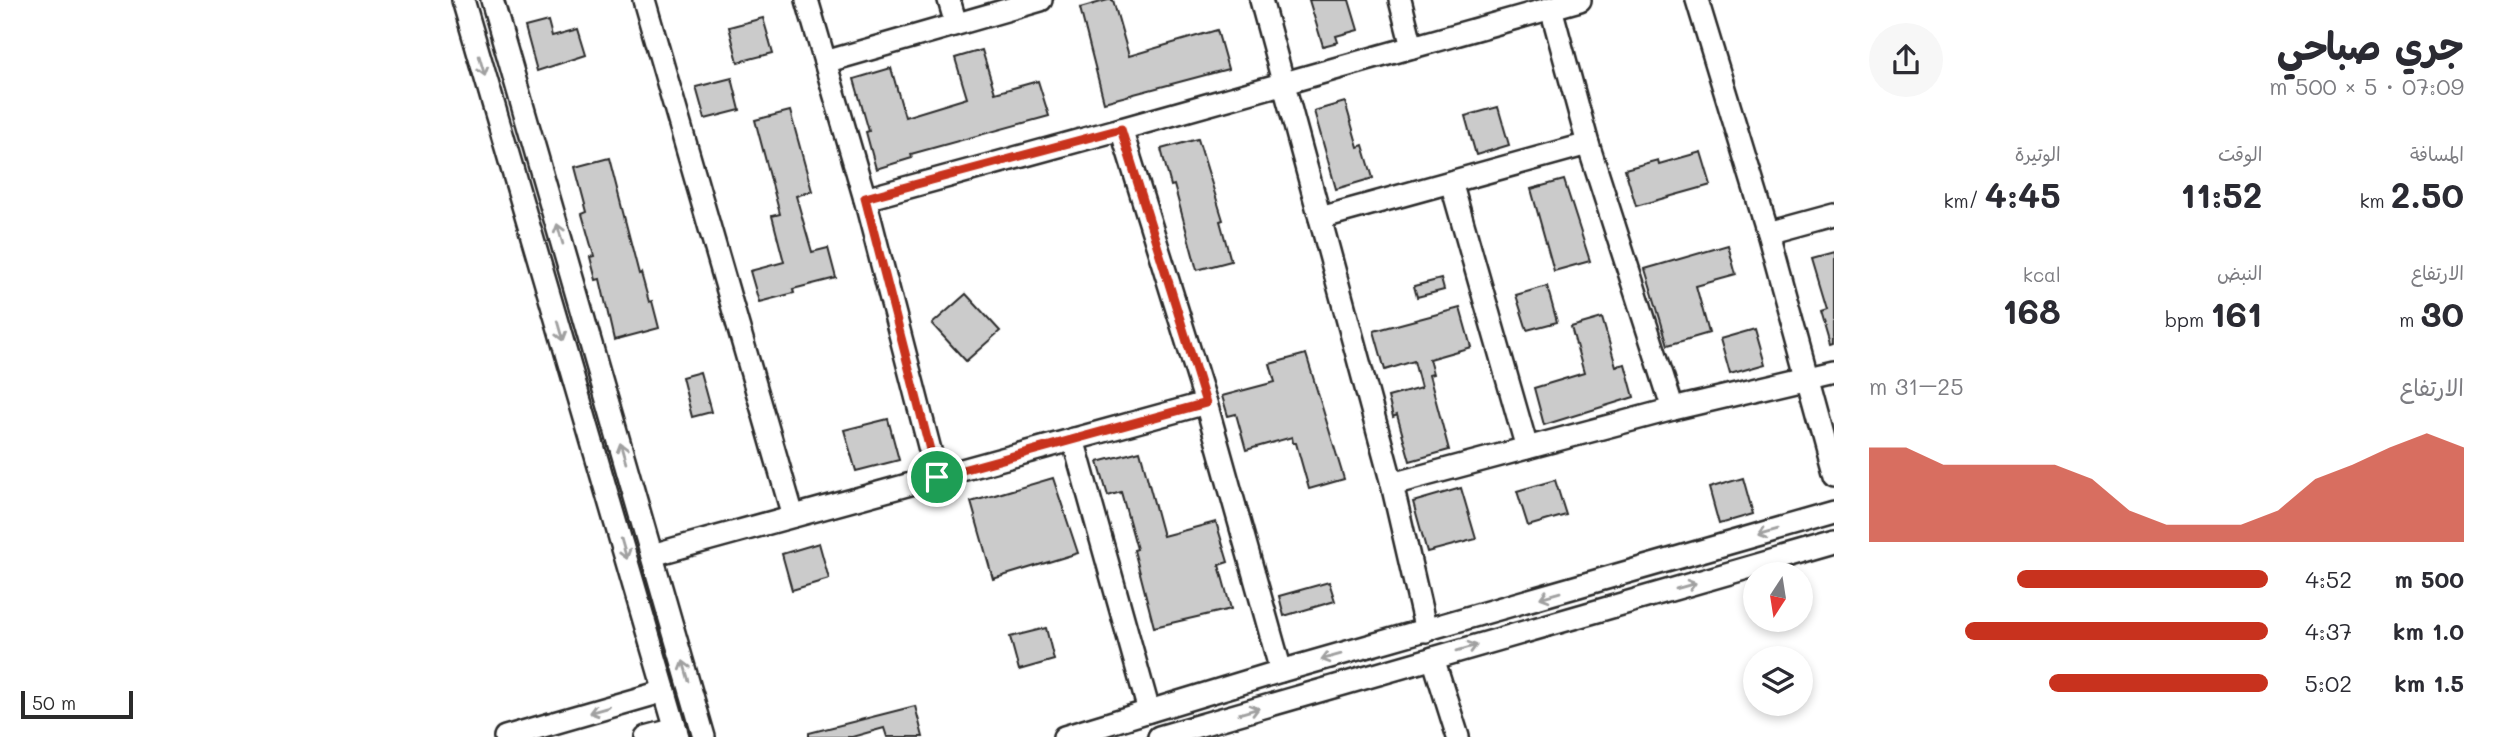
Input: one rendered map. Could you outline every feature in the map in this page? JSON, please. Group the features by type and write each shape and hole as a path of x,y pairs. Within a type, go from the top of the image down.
{"street":[{"path":"463,0 677,733 646,737"},
{"path":"644,0 793,516"},
{"path":"807,0 865,198 937,477"},
{"path":"949,0 956,24"},
{"path":"825,62 1041,0"},
{"path":"1261,0 1392,484 1426,631"},
{"path":"1400,0 1412,47"},
{"path":"865,198 1580,0"},
{"path":"1697,0 1768,233 1834,475"},
{"path":"500,2 704,737"},
{"path":"1550,8 1588,144 1673,409"},
{"path":"1121,129 1206,403 1281,671"},
{"path":"1320,218 1588,144"},
{"path":"1451,182 1527,448"},
{"path":"1768,233 1834,215"},
{"path":"1392,484 1673,409 1834,371"},
{"path":"653,555 1206,403"},
{"path":"1073,439 1149,711"},
{"path":"1064,737 1281,671 1834,513"},
{"path":"1159,737 1834,543"},
{"path":"1433,658 1458,737"},
{"path":"505,737 665,691"}],"building":[{"path":"1113,0 1129,56 1217,30 1228,69 1104,102 1080,8"},
{"path":"1309,0 1349,0 1358,30 1336,36 1338,42 1323,46"},
{"path":"763,18 773,53 738,62 729,27"},
{"path":"548,21 552,36 578,29 586,55 537,71 525,27"},
{"path":"982,50 995,93 1038,81 1049,116 911,154 912,158 876,169 866,132 869,131 854,79 891,68 905,117 967,98 955,58"},
{"path":"732,78 740,110 705,119 696,87"},
{"path":"1345,102 1358,147 1363,145 1373,178 1336,189 1314,111"},
{"path":"1498,107 1509,145 1476,155 1465,116"},
{"path":"790,111 812,191 796,196 812,252 828,248 836,278 793,289 794,293 759,302 750,271 784,262 772,216 780,214 755,120"},
{"path":"1198,139 1223,220 1220,221 1231,261 1197,270 1174,185 1171,186 1161,149"},
{"path":"1701,152 1711,185 1636,206 1625,169 1658,160 1659,164"},
{"path":"609,158 639,274 641,273 649,302 652,301 659,328 614,340 600,279 596,280 590,257 594,256 582,214 587,212 575,167"},
{"path":"1564,180 1590,261 1554,271 1531,189"},
{"path":"1728,245 1736,275 1696,286 1709,333 1668,345 1645,269"},
{"path":"1834,253 1834,344 1831,345 1821,311 1827,309 1812,259"},
{"path":"1441,279 1444,290 1417,297 1414,286"},
{"path":"1547,286 1557,322 1527,330 1516,295"},
{"path":"966,294 1000,331 966,361 932,324"},
{"path":"1460,308 1471,347 1429,359 1433,374 1429,375 1449,450 1410,461 1397,415 1393,417 1388,397 1421,388 1414,361 1385,370 1374,331"},
{"path":"1602,318 1616,366 1625,364 1634,397 1544,425 1534,388 1584,373 1571,327"},
{"path":"1755,329 1765,364 1730,374 1720,339"},
{"path":"1306,354 1344,479 1309,489 1292,437 1246,450 1236,414 1228,416 1222,396 1275,382 1270,364"},
{"path":"700,372 711,412 692,417 682,377"},
{"path":"888,419 899,460 856,471 844,430"},
{"path":"1140,451 1163,536 1216,522 1228,562 1219,565 1231,609 1154,627 1121,492 1108,496 1098,462"},
{"path":"1053,478 1078,553 993,579 971,502"},
{"path":"1743,478 1753,514 1719,524 1709,488"},
{"path":"1555,480 1566,515 1528,526 1517,491"},
{"path":"1461,488 1476,539 1427,552 1413,502"},
{"path":"819,543 829,579 792,590 782,554"},
{"path":"1329,582 1335,601 1284,616 1279,596"},
{"path":"1046,628 1054,660 1019,670 1010,637"},
{"path":"915,706 923,737 887,737 884,728 852,737 809,737 809,733"}],"route":[{"path":"1121,129 1206,403 937,477 865,198 1121,129"}]}
